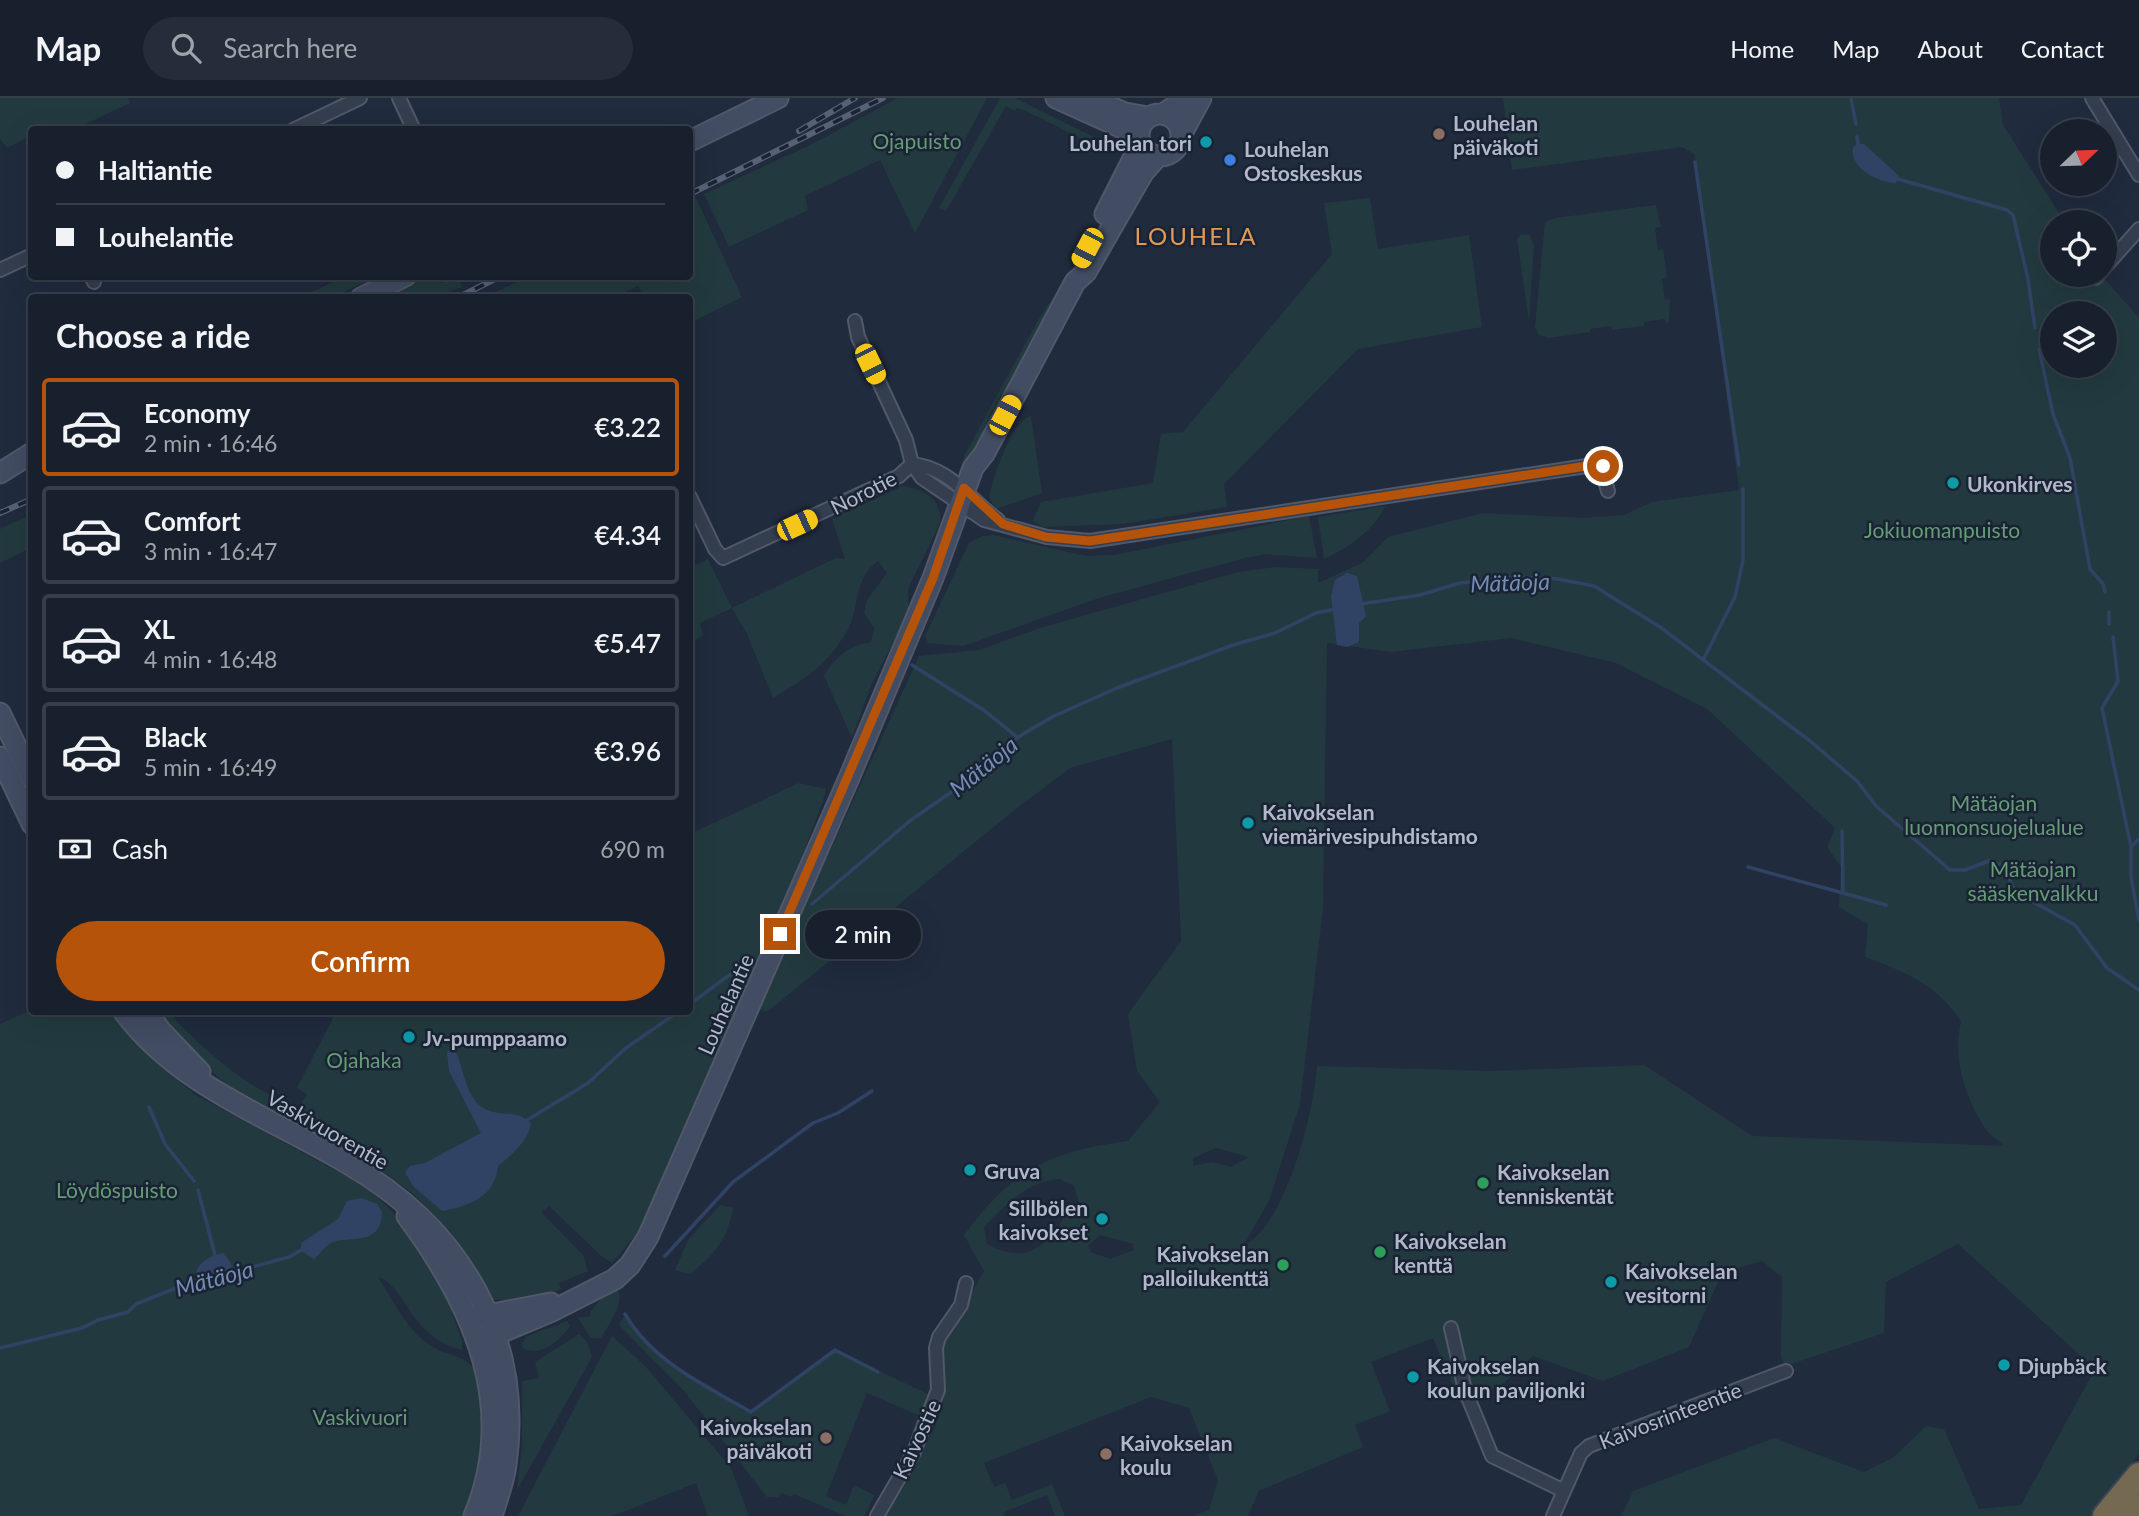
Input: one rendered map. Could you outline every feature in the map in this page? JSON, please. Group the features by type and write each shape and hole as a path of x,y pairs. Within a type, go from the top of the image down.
{"highway":[{"path":"2105,1516 2139,1475"},
{"path":"2131,1516 2139,1507"}],"main road":[{"path":"693,140 778,98"},
{"path":"1056,98 1147,128 1175,121 1181,135"},
{"path":"1089,98 1125,113 1147,128"},
{"name":"Louhelantie","path":"1075,282 1076,268 1147,128 1187,98"},
{"path":"1147,128 1147,152 1158,156 1176,149 1201,98"},
{"name":"Louhelantie","path":"478,1342 615,1279 630,1265 648,1237 967,499 975,463 984,454 1075,282 1086,272 1143,173 1158,156"},
{"path":"369,294 397,280"},
{"path":"0,460 28,452"},
{"path":"0,473 28,454"},
{"path":"0,713 28,771"},
{"path":"0,757 28,816"},
{"name":"Vaskivuorentie","path":"127,1015 163,1056 194,1080 380,1183 398,1200 415,1209 435,1230 480,1316 497,1334 510,1427 506,1468 492,1516"},
{"name":"Vaskivuorentie","path":"150,1015 160,1030 198,1070 233,1100"},
{"name":"Louhelantie","path":"480,1316 569,1301"},
{"name":"Vaskivuorentie","path":"474,1516 485,1483 491,1429 489,1390 478,1342 480,1316"}],"street":[{"path":"301,126 360,98"},
{"path":"399,98 412,126"},
{"path":"2092,98 2139,175"},
{"path":"2117,254 2139,229"},
{"path":"0,271 28,257"},
{"path":"855,321 858,337 906,440 912,464 929,466 967,499 984,520 1046,537 1090,541 1600,464 1608,491"},
{"name":"Norotie","path":"693,503 715,549 723,558 899,477 912,464"},
{"name":"Kaivostie","path":"877,1516 914,1452 938,1390 936,1348 939,1337 961,1305 966,1283"},
{"path":"1451,1328 1465,1390 1492,1456 1564,1491"},
{"name":"Kaivosrinteentie","path":"1553,1516 1581,1453 1589,1446 1786,1371"}],"green space":[{"path":"0,98 128,98 130,103 81,126 76,126 75,123 68,126 28,126 28,138 7,148 0,139"},
{"name":"Ojapuisto","path":"898,98 987,98 915,233 880,160 805,196 808,210 729,247 704,194 812,144"},
{"path":"1000,98 1015,98 1112,146 1113,154 1024,110 1017,108 1015,111 1006,106 946,211 939,208"},
{"path":"1503,98 1999,98 2003,125 2040,183 2040,196 2048,196 2057,210 2040,210 2040,287 2112,287 2139,318 2139,1454 2091,1516 1621,1516 1633,1491 1774,1438 1864,1472 1894,1457 1926,1426 1944,1429 1979,1509 2021,1505 2095,1369 1958,1244 1886,1282 1884,1333 1785,1366 1781,1356 1782,1277 1762,1261 1722,1273 1689,1347 1603,1381 1533,1356 1502,1385 1460,1403 1433,1338 1371,1362 1390,1411 1355,1425 1363,1447 1259,1491 1248,1516 1192,1516 1209,1510 1218,1480 1189,1408 1151,1397 984,1463 994,1487 1005,1483 1012,1500 1052,1484 1065,1516 1055,1516 1047,1495 1004,1512 1005,1516 885,1516 915,1468 936,1424 943,1403 944,1341 984,1271 964,1235 982,1212 1016,1179 1054,1158 1100,1145 1128,1141 1160,1102 1137,1071 1128,1014 1181,941 1172,739 1070,768 1012,812 767,1012 758,1009 919,656 979,650 1040,628 1238,572 1275,567 1318,569 1318,583 1362,563 1388,537 1483,513 1583,518 1624,515 1652,502 1739,490 1695,155 1682,147 1512,170","holes":["1511,638 1616,663 1707,709 1835,828 1827,847 1841,867 1839,907 1868,924 1865,957 1919,981 1952,1009 1961,1022 1959,1063 1966,1090 1985,1128 2004,1146 1752,1136 1644,1065 1491,1071 1317,1066 1304,1137 1285,1192 1272,1216 1258,1234 1243,1246 1269,1201 1300,1104 1323,908 1327,643 1391,652","1216,1148 1249,1157 1231,1167 1212,1162 1193,1166 1193,1158","1060,1179 1074,1186 1079,1203 1066,1212 1061,1224 1050,1236 1035,1249 1027,1252 1009,1252 987,1244 984,1227 1017,1195 1048,1181","1100,1235 1133,1244 1134,1250 1110,1259 1091,1252 1088,1246"]},
{"path":"696,198 742,297 693,322 693,294 642,294 638,286 621,294 491,294 521,280 693,280 693,199"},
{"path":"1370,198 1378,249 1469,235 1482,327 1358,349 1224,484 1227,507 1123,524 1043,527 1033,521 1041,502 1153,483 1161,434 1183,432 1332,254 1324,203"},
{"path":"1656,205 1661,227 1655,228 1658,250 1663,249 1667,277 1662,279 1665,300 1670,299 1669,322 1666,323 1665,319 1644,322 1644,326 1612,330 1611,326 1549,338 1539,335 1535,327 1545,222 1555,218"},
{"path":"1521,234 1530,235 1534,246 1529,321 1517,239"},
{"path":"337,280 370,280 339,294 307,294"},
{"path":"417,280 436,280 441,283 459,280 462,287 442,294 389,294"},
{"path":"1062,283 970,463 964,460 1037,322"},
{"path":"1031,416 1042,493 996,509 989,498 994,478 1010,439 1024,420"},
{"path":"903,486 918,490 935,501 940,523 908,589 909,612 871,685 852,738 824,676 843,653 871,642 874,628 864,613 867,600 887,573 878,561 864,576 851,624 838,645 814,671 773,698 747,634 732,608 836,558 845,559 832,519"},
{"path":"1385,506 1375,523 1360,537 1324,559 1318,517"},
{"path":"28,515 28,549 0,563 0,529"},
{"path":"1309,516 1317,558 1265,554 1245,558 1099,598 963,646 928,643 925,636 969,543 983,536 993,535 1086,556 1114,555"},
{"path":"708,559 732,608 700,623 703,635 693,642 693,566"},
{"name":"Ojahaka","path":"799,783 826,789 797,869 639,1231 612,1263 600,1255 549,1206 541,1212 583,1255 588,1271 559,1283 561,1290 523,1299 493,1300 455,1242 421,1201 372,1164 241,1094 202,1062 161,1015 171,1015 197,1041 244,1079 299,1107 307,1094 297,1088 334,1015 693,1015 693,833"},
{"path":"28,1011 28,1015 117,1015 149,1057 194,1094 370,1189 411,1231 441,1281 462,1341 462,1350 430,1334 395,1290 378,1277 402,1316 425,1342 470,1364 476,1373 481,1410 481,1441 474,1486 465,1516 0,1516 0,1024"},
{"path":"720,1205 733,1208 728,1229 719,1245 707,1260 690,1274 675,1270 688,1240"},
{"path":"616,1287 619,1299 616,1312 601,1338 591,1338 578,1318 591,1316 590,1312 605,1294"},
{"name":"Kaivokselan päiväkoti","path":"625,1314 636,1331 664,1359 750,1412 835,1350 930,1395 918,1430 912,1432 918,1415 867,1393 826,1496 846,1505 854,1485 874,1495 865,1516 845,1516 794,1494 792,1497 782,1493 778,1497 767,1497 684,1391 619,1325"},
{"path":"567,1321 570,1326 549,1346 536,1351 523,1348 522,1343 527,1336"},
{"path":"579,1334 588,1343 592,1357 517,1490 522,1446 522,1381 539,1378 535,1362"},
{"path":"612,1336 646,1367 731,1468 749,1516 708,1516 696,1483 613,1516 518,1516"}],"water":[{"path":"1864,144 1899,176 1896,183 1880,180 1860,167 1853,154 1853,147"},
{"path":"1347,573 1357,576 1366,616 1359,623 1359,642 1347,647 1337,645 1331,596 1335,580"},
{"path":"455,1050 475,1101 490,1111 520,1116 531,1123 523,1141 498,1166 496,1177 486,1193 471,1203 442,1211 413,1186 405,1172 410,1166 425,1163 481,1133 449,1071 447,1052"},
{"path":"362,1198 377,1204 382,1212 381,1222 373,1234 333,1242 314,1259 301,1251 301,1243 338,1219 347,1201"},
{"path":"223,1253 231,1263 232,1277 224,1283 200,1286 195,1279 200,1264"}],"waterway":[{"path":"1851,98 1856,124"},
{"path":"1857,137 1858,144"},
{"path":"1695,162 1739,465"},
{"path":"1898,179 2007,210 2013,215 2028,279 2035,328"},
{"path":"2039,349 2053,414 2070,458 2090,569 2103,584 2105,592"},
{"path":"1703,660 1735,597 1743,560 1743,489"},
{"name":"Mätäoja","path":"1361,604 1420,595 1460,583 1514,577 1558,579 1594,586 1660,627 1810,741 1857,781 1876,806 1950,870 1965,870 1989,861 2004,866 2015,892 2075,925 2107,968 2139,990"},
{"name":"Mätäoja","path":"812,904 911,820 969,780 1020,736 1052,717 1117,688 1233,645 1275,633 1316,613 1336,609"},
{"path":"2109,612 2109,624"},
{"path":"2113,637 2118,681 2102,708 2131,847 2131,877 2139,920"},
{"path":"912,665 985,711 1017,737"},
{"path":"1748,867 1843,893 1842,831"},
{"path":"2131,847 2139,839"},
{"path":"1843,893 1886,905"},
{"name":"Mätäoja","path":"693,1002 750,960"},
{"name":"Mätäoja","path":"524,1122 588,1083 626,1048 674,1015"},
{"path":"665,1256 733,1182 813,1123 838,1113 872,1091"},
{"path":"149,1107 165,1144 194,1181"},
{"path":"198,1190 216,1259"},
{"name":"Mätäoja","path":"230,1273 289,1257 305,1248"},
{"name":"Mätäoja","path":"0,1348 82,1328 98,1320 128,1312 136,1304 199,1279"},
{"path":"625,1314 650,1346 680,1371 751,1412 835,1350 878,1372"}],"railway":[{"path":"799,131 855,98"},
{"path":"693,193 883,98"},
{"path":"465,294 493,280"},
{"path":"0,513 28,501"}],"place":[{"name":"Louhelan päiväkoti","path":"1439,134"},
{"name":"Louhelan tori","path":"1206,142"},
{"name":"Louhelan Ostoskeskus","path":"1230,160"},
{"name":"Ukonkirves","path":"1953,483"},
{"name":"Kaivokselan viemärivesipuhdistamo","path":"1248,823"},
{"name":"Jv-pumppaamo","path":"409,1037"},
{"name":"Gruva","path":"970,1170"},
{"name":"Kaivokselan tenniskentät","path":"1483,1183"},
{"name":"Sillbölen kaivokset","path":"1102,1219"},
{"name":"Kaivokselan kenttä","path":"1380,1252"},
{"name":"Kaivokselan palloilukenttä","path":"1283,1265"},
{"name":"Kaivokselan vesitorni","path":"1611,1282"},
{"name":"Djupbäck","path":"2004,1365"},
{"name":"Kaivokselan koulun paviljonki","path":"1413,1377"},
{"name":"Kaivokselan päiväkoti","path":"826,1438"},
{"name":"Kaivokselan koulu","path":"1106,1454"}],"district":[{"name":"LOUHELA","path":"1196,235"}],"route":[{"path":"780,934 933,578 964,488 1003,524 1046,537 1090,541 1513,476 1600,464 1603,466"}],"park label":[{"name":"Jokiuomanpuisto","path":"1942,529"},
{"name":"Mätäojan luonnonsuojelualue","path":"1994,814"},
{"name":"Mätäojan sääskenvalkku","path":"2033,880"},
{"name":"Löydöspuisto","path":"117,1189"},
{"name":"Vaskivuori","path":"360,1416"}]}
